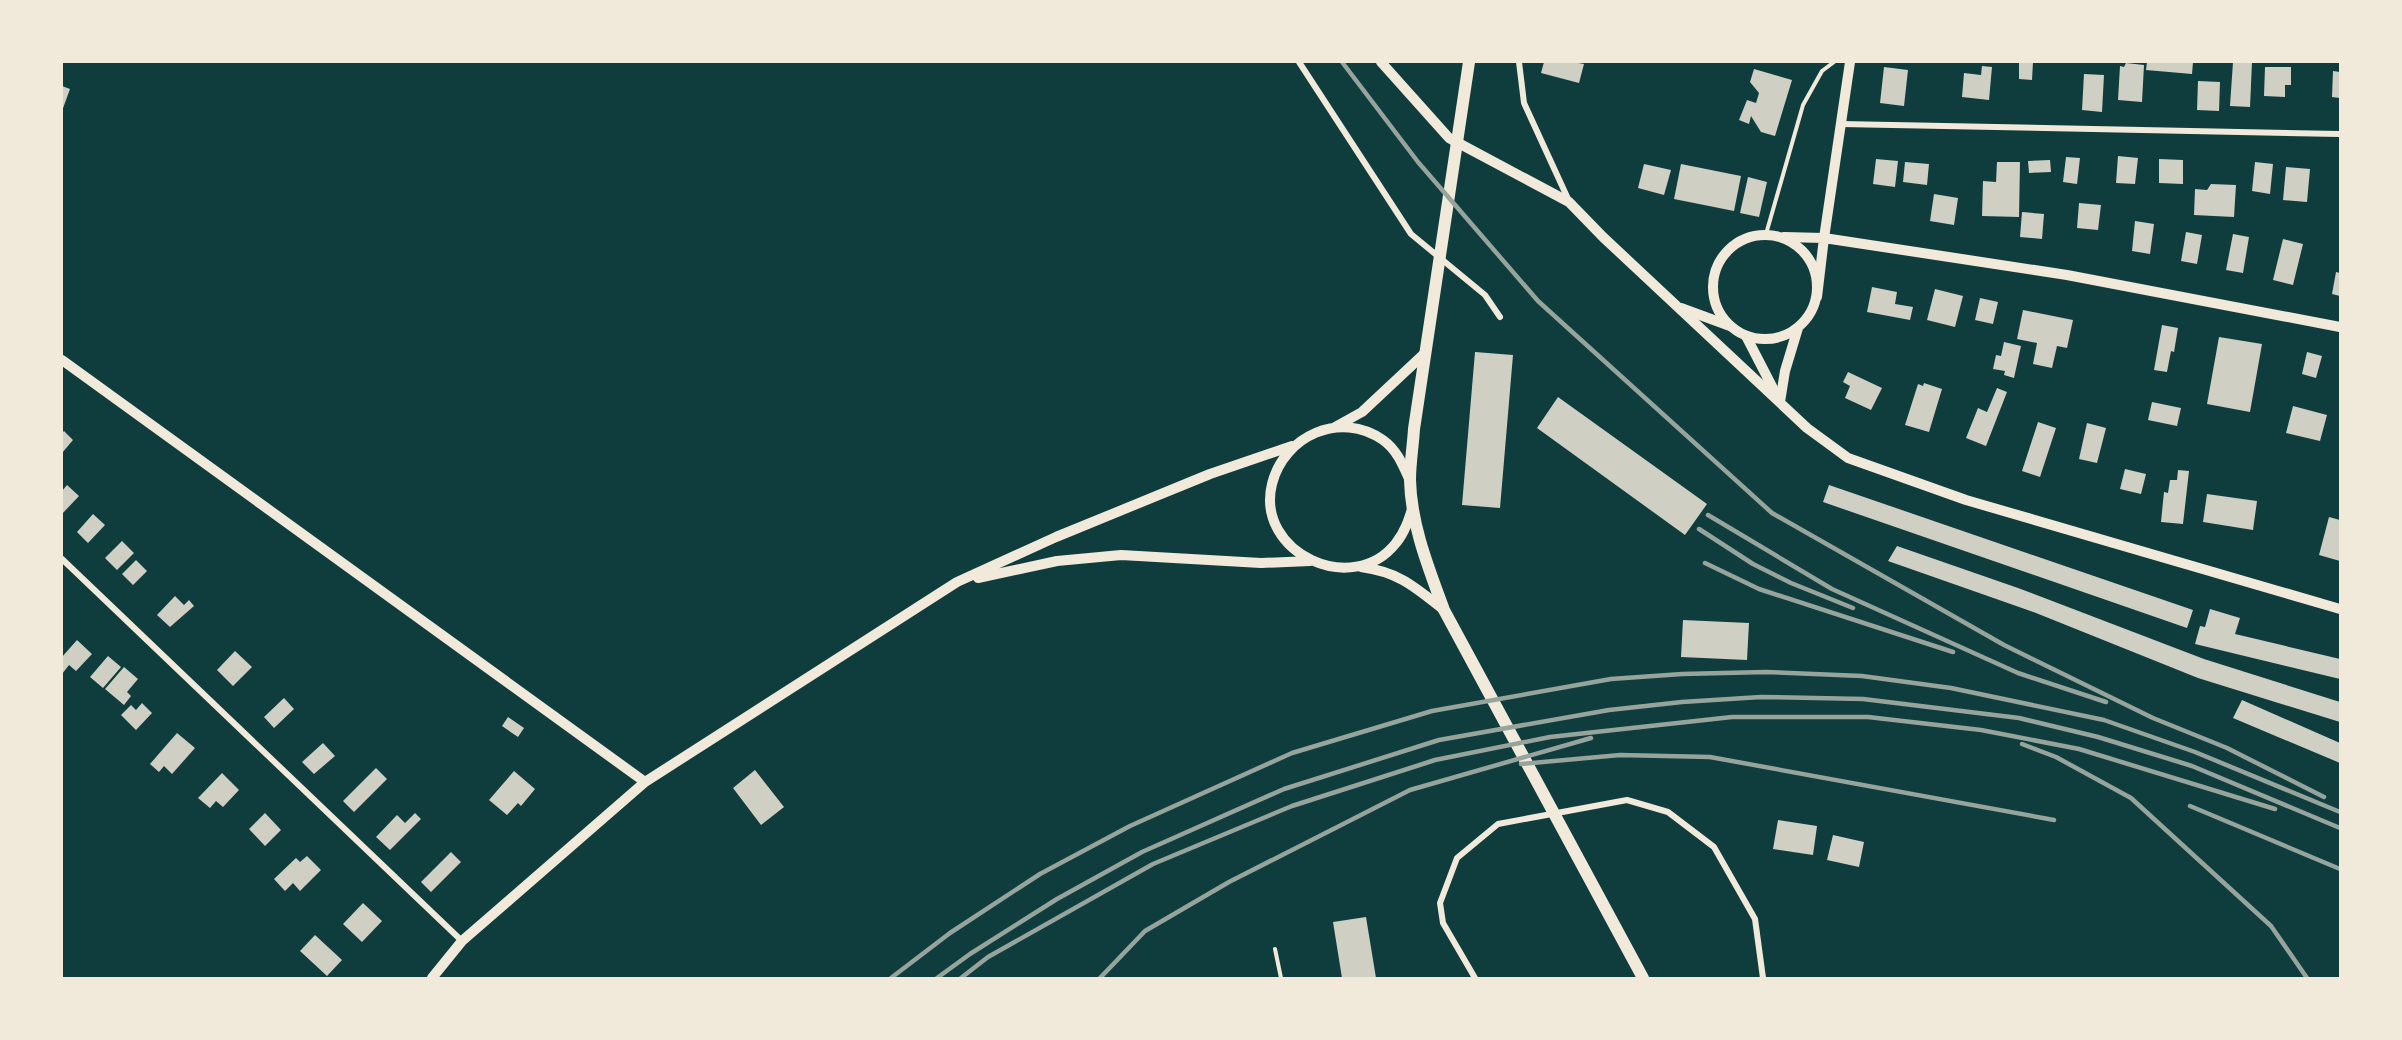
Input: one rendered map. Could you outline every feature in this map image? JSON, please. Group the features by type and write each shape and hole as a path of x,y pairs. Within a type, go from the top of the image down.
{"main road":[{"path":"1469,62 1424,354 1410,481 1422,551 1444,610 1643,978"}],"street":[{"path":"1299,62 1411,234 1485,295 1500,317"},
{"path":"1381,62 1449,138 1569,201"},
{"path":"1518,62 1524,103 1569,201 1603,237 1807,428 1848,458 1966,500 2340,609"},
{"path":"1681,308 1730,326 1746,336 1764,339 1782,337 1798,328 1810,314 1817,297 1850,62"},
{"path":"1841,124 2340,134"},
{"path":"1730,326 1719,312 1713,295 1713,276 1719,259 1732,245 1748,237 1766,234 1824,238 2067,275 2340,327"},
{"path":"1784,237 1800,247 1811,261 1817,278 1817,297"},
{"path":"1780,402 1785,370 1798,328"},
{"path":"1746,336 1780,402"},
{"path":"432,978 462,940 645,782 957,582 1056,537 1210,474 1292,446 1312,433 1335,427 1362,412 1424,354"},
{"path":"62,360 645,782"},
{"path":"1335,427 1360,429 1383,440 1400,458 1410,481"},
{"path":"1292,446 1278,465 1271,486 1271,509 1278,530 1292,549 1310,561 1334,568 1358,567 1383,570 1408,582 1444,610"},
{"path":"1358,567 1378,558 1395,544 1407,525 1413,502"},
{"path":"957,582 1057,561 1121,555 1261,563 1310,561"},
{"path":"62,559 462,940"},
{"path":"1475,978 1443,923 1440,903 1457,858 1498,824 1627,800 1668,812 1714,847 1755,919 1763,978"}],"lane":[{"path":"1766,234 1803,105 1822,70 1834,62"},
{"path":"1275,949 1281,978"}],"building":[{"path":"1544,62 1584,64 1579,83 1541,73"},
{"path":"2019,62 2033,62 2032,80 2019,79"},
{"path":"2147,62 2193,62 2192,74 2146,70"},
{"path":"2233,62 2252,62 2250,107 2230,106"},
{"path":"2126,63 2144,65 2142,102 2118,100 2120,66 2124,67"},
{"path":"1982,66 1992,67 1989,100 1962,97 1964,73 1981,75"},
{"path":"1884,67 1908,70 1904,106 1880,103"},
{"path":"2265,67 2291,67 2291,85 2285,85 2285,97 2264,96"},
{"path":"1754,69 1792,80 1775,136 1761,132 1751,116 1749,124 1739,120 1747,100 1756,103 1759,93 1750,82"},
{"path":"2333,71 2340,72 2340,98 2332,97"},
{"path":"2084,74 2104,75 2102,112 2082,110"},
{"path":"2198,81 2220,82 2219,111 2197,110"},
{"path":"62,86 70,89 62,111"},
{"path":"2118,156 2138,158 2135,184 2116,183"},
{"path":"2066,157 2080,158 2077,184 2063,182"},
{"path":"1876,159 1898,161 1895,187 1873,184"},
{"path":"2159,159 2183,160 2183,184 2159,183"},
{"path":"2050,160 2051,172 2029,173 2028,161"},
{"path":"1905,162 1929,164 1927,185 1903,182"},
{"path":"1997,162 2020,162 2019,217 1982,216 1983,181 1996,182"},
{"path":"2255,162 2273,164 2270,194 2252,191"},
{"path":"1644,164 1671,170 1664,195 1638,188"},
{"path":"1681,164 1741,176 1734,211 1674,199"},
{"path":"2286,167 2310,169 2307,202 2283,200"},
{"path":"1748,177 1767,182 1759,217 1740,213"},
{"path":"2211,184 2236,185 2234,217 2194,215 2195,189 2207,190"},
{"path":"1934,194 1958,198 1954,225 1930,221"},
{"path":"2079,203 2101,205 2098,230 2077,228"},
{"path":"2022,212 2044,214 2042,239 2020,237"},
{"path":"2135,221 2154,224 2150,254 2132,251"},
{"path":"2186,232 2202,235 2197,264 2181,261"},
{"path":"2233,234 2249,237 2243,273 2226,270"},
{"path":"2283,239 2303,244 2293,285 2273,280"},
{"path":"2336,272 2340,273 2340,296 2332,294"},
{"path":"1872,287 1897,292 1895,304 1913,307 1910,320 1867,312"},
{"path":"1935,289 1963,296 1955,327 1927,320"},
{"path":"1980,298 1998,302 1993,324 1975,320"},
{"path":"2023,310 2073,320 2067,348 2057,346 2052,368 2033,364 2037,343 2017,339"},
{"path":"2162,325 2178,328 2174,352 2171,351 2167,372 2154,370"},
{"path":"2219,337 2262,344 2250,412 2207,404"},
{"path":"2004,342 2021,346 2014,378 2004,375 2005,371 1993,369 1996,355 2001,356"},
{"path":"1475,352 1513,355 1500,508 1462,505"},
{"path":"2307,352 2322,356 2316,378 2302,374"},
{"path":"1848,372 1882,388 1871,410 1845,398 1850,386 1843,382"},
{"path":"1924,383 1942,389 1929,432 1905,425 1918,384 1923,386"},
{"path":"1997,388 2007,392 1986,446 1966,438 1978,408 1987,412"},
{"path":"1558,397 1707,504 1685,535 1537,428"},
{"path":"2152,402 2181,408 2177,426 2148,420"},
{"path":"2293,406 2327,415 2320,441 2286,433"},
{"path":"2038,422 2056,428 2040,477 2022,471"},
{"path":"2087,423 2106,428 2097,463 2079,459"},
{"path":"64,431 73,440 62,453 62,433"},
{"path":"2125,469 2146,474 2141,494 2120,489"},
{"path":"2178,470 2189,471 2183,524 2161,522 2164,492 2168,493 2170,480 2177,480"},
{"path":"67,485 79,496 62,514 62,491"},
{"path":"1829,485 2193,610 2187,628 1823,502"},
{"path":"2207,494 2257,501 2253,530 2203,522"},
{"path":"93,514 105,525 88,543 77,532"},
{"path":"2329,517 2340,520 2340,561 2319,555"},
{"path":"122,541 134,553 117,570 105,558"},
{"path":"1897,546 2018,588 2204,659 2340,702 2340,722 2198,678 2036,613 1888,561"},
{"path":"136,560 147,571 133,585 122,574"},
{"path":"175,596 184,605 189,600 194,606 170,627 157,615"},
{"path":"2210,609 2240,618 2235,634 2340,659 2340,679 2195,644 2200,626 2205,627"},
{"path":"1683,620 1749,623 1747,660 1681,657"},
{"path":"77,640 92,654 76,671 69,665 62,674 62,657"},
{"path":"235,651 252,667 233,686 217,670"},
{"path":"108,656 121,667 103,688 90,677"},
{"path":"124,667 138,679 127,692 131,696 124,705 105,689"},
{"path":"284,698 294,709 274,728 264,717"},
{"path":"2242,700 2340,743 2340,763 2233,718"},
{"path":"142,703 152,713 136,730 121,715 131,705 136,710"},
{"path":"508,717 524,728 518,737 502,726"},
{"path":"177,733 195,748 172,774 164,766 159,772 150,764"},
{"path":"323,743 335,756 314,774 302,762"},
{"path":"376,768 387,779 354,812 343,801"},
{"path":"755,770 784,807 761,825 733,788"},
{"path":"514,771 535,789 521,806 518,803 507,815 489,800"},
{"path":"222,773 239,790 223,807 216,801 210,808 198,798"},
{"path":"265,813 281,830 265,846 249,829"},
{"path":"415,813 421,819 390,850 376,837 397,815 405,823"},
{"path":"1778,820 1817,826 1813,855 1773,849"},
{"path":"1833,835 1864,842 1859,867 1827,860"},
{"path":"451,852 461,862 431,892 421,882"},
{"path":"307,856 321,870 300,891 293,883 285,891 274,879 296,858 300,862"},
{"path":"363,903 382,921 362,942 343,924"},
{"path":"1366,917 1376,978 1342,978 1333,922"},
{"path":"315,935 342,960 327,976 300,951"}],"railway":[{"path":"1342,62 1418,162 1538,301 1772,513 2004,645 2153,718 2227,748 2324,797"},
{"path":"1708,515 1832,589 2018,673 2106,702"},
{"path":"1699,529 1753,564 1791,583 1853,608"},
{"path":"1705,563 1759,589 1953,652"},
{"path":"891,978 950,933 1040,874 1130,826 1292,753 1432,711 1611,679 1766,672 1862,676 1951,688 2104,720 2195,752 2340,812"},
{"path":"937,978 970,954 1057,899 1142,852 1284,789 1439,740 1609,710 1682,702 1761,697 1863,699 2019,718 2098,737 2192,766 2340,828"},
{"path":"961,978 988,957 1153,864 1292,806 1435,760 1550,737 1732,717 1868,717 1981,730 2079,749 2275,809"},
{"path":"1100,978 1145,931 1229,882 1410,790 1591,738"},
{"path":"2022,744 2056,757 2131,798 2271,926 2307,978"},
{"path":"1521,764 1620,755 1710,757 2054,820"},
{"path":"2190,806 2340,869"}]}
